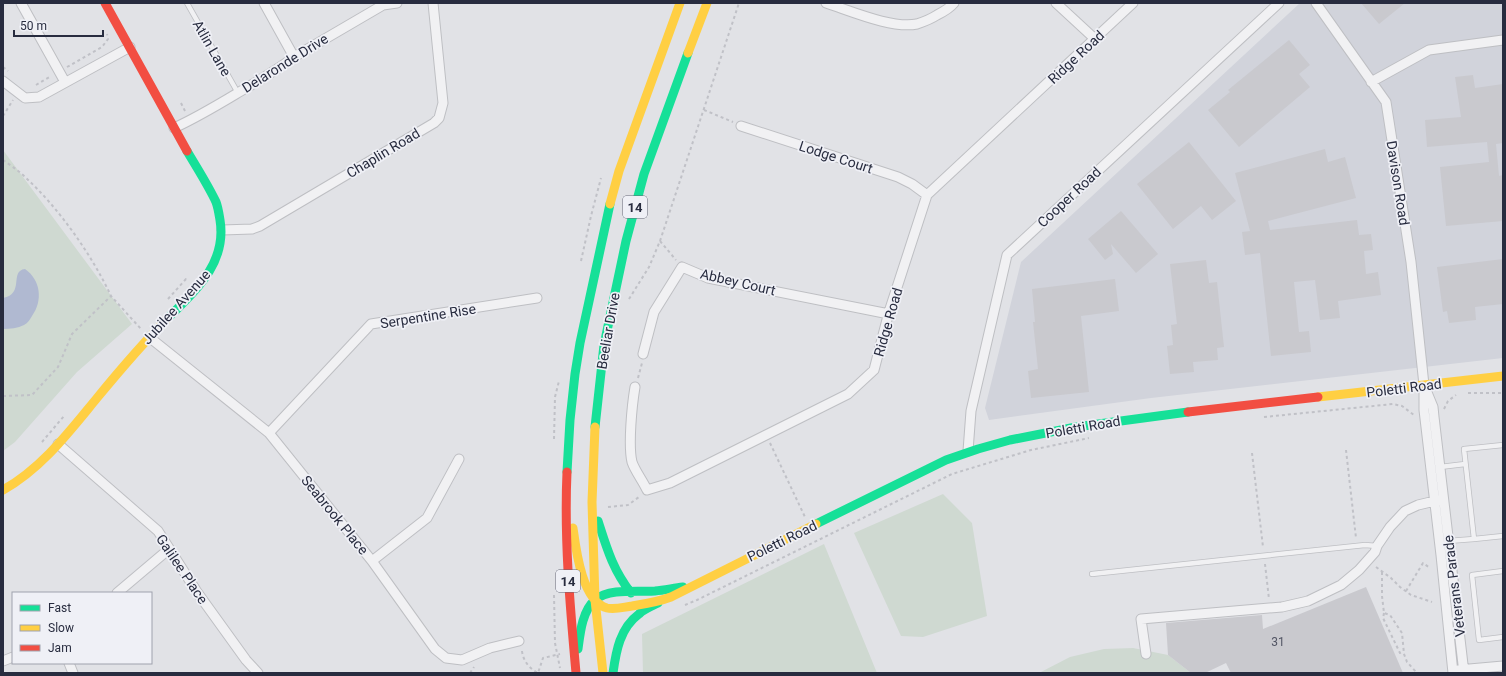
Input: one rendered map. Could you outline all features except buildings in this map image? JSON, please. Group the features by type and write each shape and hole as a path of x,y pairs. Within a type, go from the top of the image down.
{"main road":[{"name":"Jubilee Avenue","path":"3,490 18,483 58,444 149,337 210,270 221,244 222,230 216,203 105,3"},
{"name":"Beeliar Drive","path":"576,670 568,582 566,495 570,420 575,374 604,229 619,171 680,3"},
{"name":"Beeliar Drive","path":"603,673 595,600 592,502 595,418 604,345 626,241 644,174 707,3"},
{"name":"Poletti Road","path":"693,585 657,591 610,594 595,600 601,606 611,608 658,603 946,460 968,452 1024,437 1099,423 1503,376"},
{"path":"566,495 575,543 587,589 595,600 589,609 580,635 576,670"},
{"path":"592,502 612,563 621,580 631,592"},
{"path":"613,673 619,642 624,629 636,616 658,603"}],"street":[{"path":"22,3 65,82"},
{"path":"264,3 294,57"},
{"name":"Delaronde Drive","path":"174,128 238,93 280,68 294,57 383,5 398,3"},
{"name":"Chaplin Road","path":"222,230 252,229 260,226 434,123 439,118 443,103 432,3"},
{"path":"826,3 880,21 899,25 916,24 931,18 951,7 954,3"},
{"path":"1056,3 1095,39"},
{"name":"Ridge Road","path":"647,490 670,483 767,436 848,394 874,370 889,314 927,195 1134,3"},
{"name":"Cooper Road","path":"968,452 971,411 1007,255 1279,3"},
{"name":"Davison Road","path":"1316,3 1386,102 1411,262 1424,385"},
{"path":"1371,82 1429,50 1503,40"},
{"path":"3,81 21,95 31,98 39,97 130,47"},
{"name":"Lodge Court","path":"741,126 898,177 912,184 927,195"},
{"name":"Abbey Court","path":"643,354 654,312 682,267 708,278 889,314"},
{"name":"Serpentine Rise","path":"269,433 372,324 536,298"},
{"name":"Seabrook Place","path":"149,337 269,433 372,561 435,649 446,658 462,660 490,648 519,641"},
{"name":"Veterans Parade","path":"1424,385 1433,407 1440,467 1439,500 1453,672"},
{"name":"Veterans Parade","path":"1424,385 1424,410 1439,500 1448,541 1464,671"},
{"path":"634,387 632,401 632,463 647,490"},
{"name":"Galilee Place","path":"58,444 158,531 197,592 246,660 258,673"},
{"path":"372,561 428,518 459,460"},
{"path":"1146,654 1141,619 1297,605 1308,602 1341,585 1350,578 1367,562 1390,527 1405,511 1418,505 1439,500"},
{"path":"118,592 169,549"},
{"path":"1453,672 1503,666"}],"lane":[{"name":"Atlin Lane","path":"187,3 238,93"},
{"path":"1474,539 1464,449 1503,445"},
{"path":"1440,467 1466,464"},
{"path":"1448,541 1503,536"},
{"path":"1092,574 1357,546 1377,546"},
{"path":"1503,571 1472,574 1479,640 1503,637"}],"path":[{"path":"626,303 649,267 660,241 739,3"},
{"path":"3,116 12,100"},
{"path":"181,103 186,112"},
{"path":"704,110 741,126"},
{"path":"3,160 25,176 54,208 92,260 111,296 142,329 136,335"},
{"path":"660,241 682,267"},
{"path":"3,396 32,395 58,367 72,334 111,296"},
{"path":"634,387 643,359 643,354"},
{"path":"1466,393 1503,393"},
{"path":"1444,411 1448,401 1458,394"},
{"path":"1262,418 1393,404 1406,408 1416,418"},
{"path":"40,444 65,415"},
{"path":"767,436 806,520"},
{"path":"682,606 952,474 1031,450 1092,438"},
{"path":"1346,450 1357,546"},
{"path":"1252,453 1264,556"},
{"path":"608,507 628,505 647,490"},
{"path":"1367,562 1411,595 1432,602"},
{"path":"1406,591 1422,563 1430,568"},
{"path":"1265,566 1269,601"},
{"path":"1382,572 1383,618 1400,653 1403,652"},
{"path":"1384,614 1390,615 1402,633 1403,652 1407,662 1417,673"},
{"path":"519,641 523,657 532,670 538,673 543,658 574,652"}],"shaded area":[{"path":"1300,3 1503,3 1503,358 1151,398 989,420 985,408 1021,262"},
{"path":"3,150 132,324 77,372 15,442 3,451"},
{"path":"943,494 972,523 987,616 923,637 901,636 854,533"},
{"path":"824,544 877,673 643,673 642,634"},
{"path":"1133,648 1168,655 1191,673 1039,673 1070,657 1104,649"}],"water":[{"path":"25,269 34,279 39,291 36,310 29,321 24,325 3,329 3,298 10,296 15,288 18,274 20,271"}],"traffic: fast":[{"path":"595,427 604,345 626,241 644,174 688,53"},
{"path":"168,318 199,286 207,275 219,250 221,235 220,220 216,202 187,151"},
{"path":"567,472 570,420 575,374 580,343 610,204"},
{"path":"816,524 946,460 978,449 1010,440 1076,427 1188,412"},
{"path":"598,521 615,567 631,593"},
{"path":"578,649 584,616 595,600 601,596 616,592 655,591 683,587"},
{"path":"613,673 620,640 627,626 641,612 658,603"}],"traffic: slow":[{"path":"610,204 619,171 680,3"},
{"path":"688,53 707,3"},
{"path":"3,490 30,471 54,448 132,357 168,318"},
{"path":"1318,397 1503,376"},
{"path":"595,427 592,502 595,600 603,673"},
{"path":"573,528 578,561 586,585 598,603 607,608 613,609 652,603 671,597 816,524"}],"traffic: jam":[{"path":"105,3 187,151"},
{"path":"1188,412 1318,397"},
{"path":"567,472 567,547 576,673"}]}
